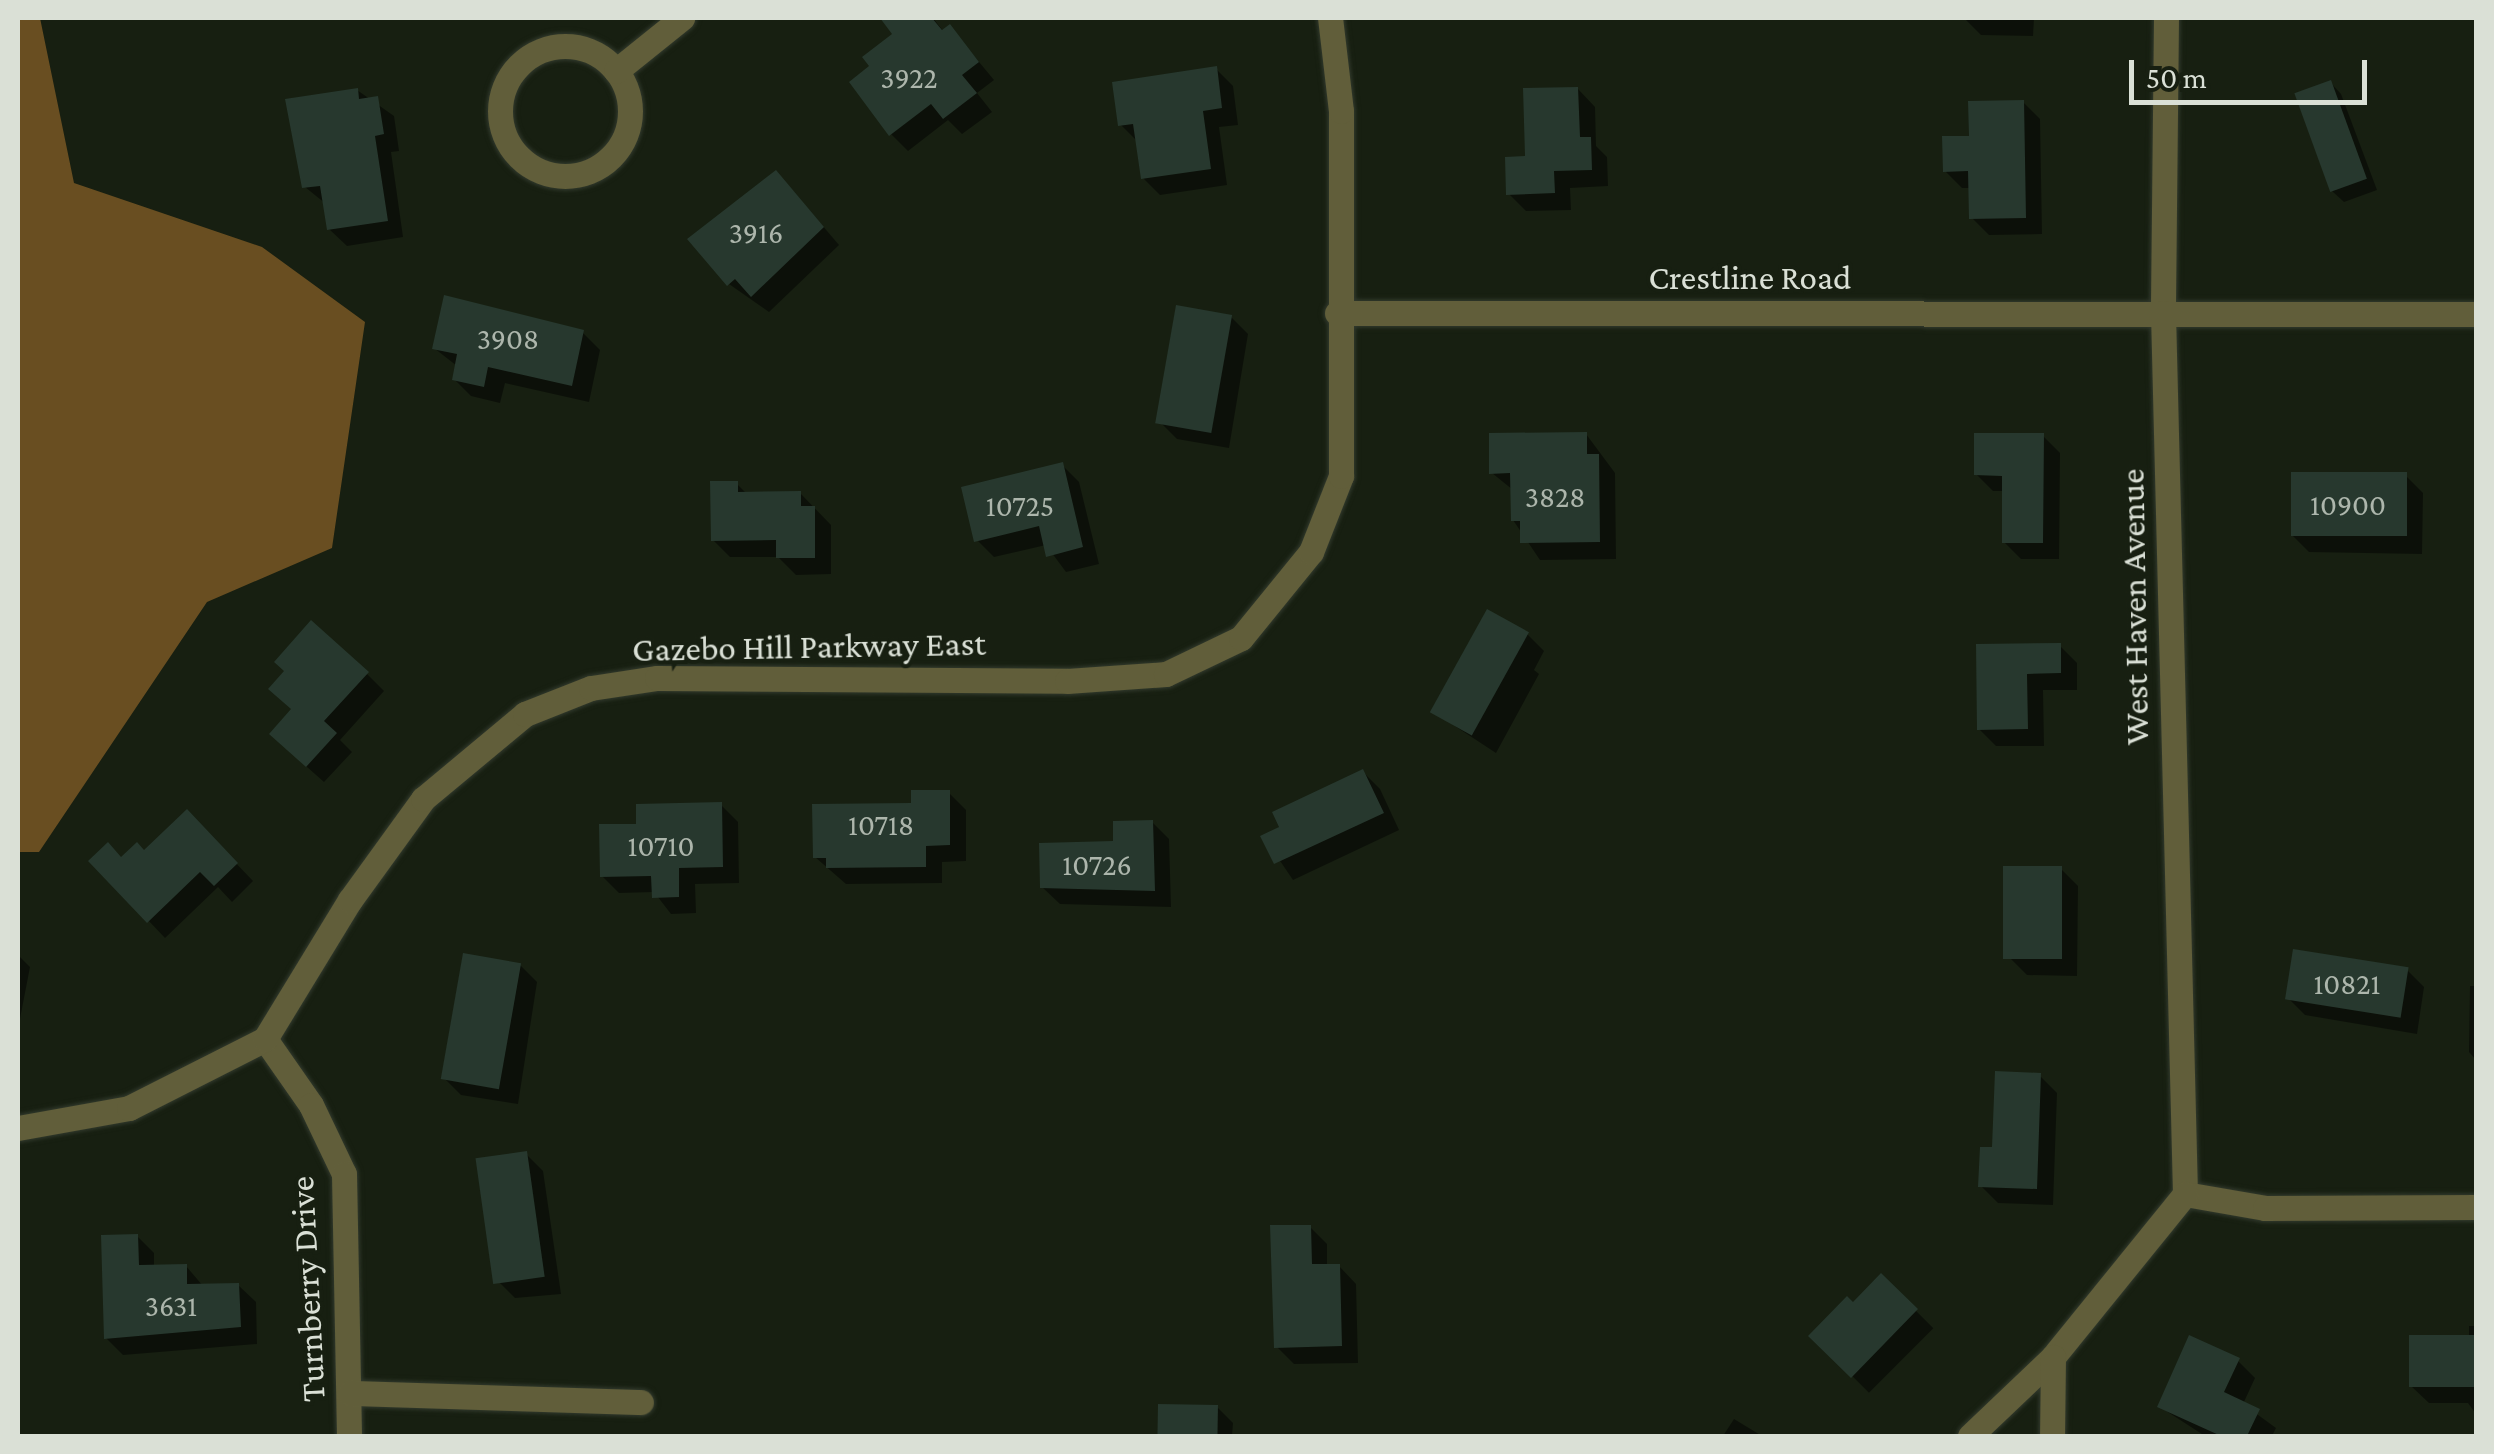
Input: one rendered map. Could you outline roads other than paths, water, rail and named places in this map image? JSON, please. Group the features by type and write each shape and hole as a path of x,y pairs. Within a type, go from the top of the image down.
{"street":[{"path":"616,71 682,18"},
{"name":"Gazebo Hill Parkway East","path":"265,1038 350,900 423,798 526,714 591,688 657,678 1067,681 1166,674 1241,638 1311,552 1340,476 1340,111 1330,18"},
{"name":"West Haven Avenue","path":"2166,18 2162,314 2185,1194"},
{"path":"556,46 600,56 616,71 630,109 619,148 604,163 566,177 528,165 513,150 500,108 517,67 556,46"},
{"name":"Crestline Road","path":"1338,314 2476,314"},
{"path":"18,1128 129,1108 265,1038"},
{"name":"Turnberry Drive","path":"265,1038 311,1105 344,1174 349,1436"},
{"path":"1970,1436 2053,1356 2185,1194 2265,1208 2476,1207"},
{"path":"2052,1436 2053,1356"},
{"path":"350,1393 641,1402"}]}
